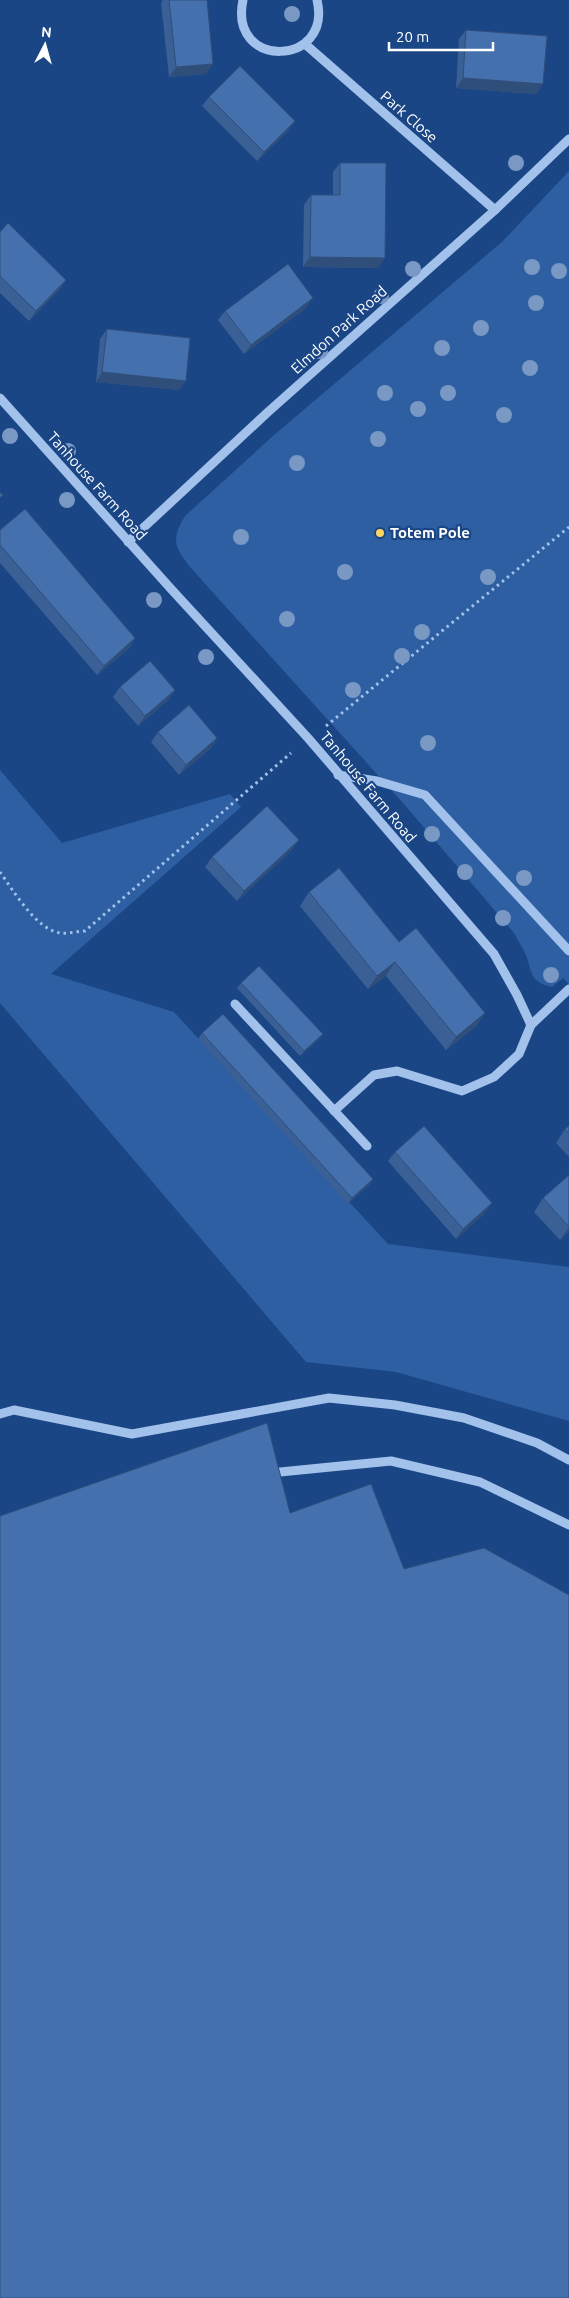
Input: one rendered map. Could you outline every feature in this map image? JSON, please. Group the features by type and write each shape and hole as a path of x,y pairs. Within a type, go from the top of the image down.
{"street":[{"path":"243,0 240,14 244,31 256,45 272,52 290,52 305,44 316,30 320,13 317,0"},
{"name":"Park Close","path":"305,44 495,210"},
{"name":"Elmdon Park Road","path":"128,542 268,412 495,210 569,140"},
{"name":"Tanhouse Farm Road","path":"0,398 128,542 308,738 494,954 531,1025"},
{"path":"338,775 377,781 425,795 569,951"},
{"path":"334,1111 374,1075 397,1071 462,1092 494,1078 520,1054 531,1025 569,989"},
{"path":"235,1004 367,1146"},
{"path":"0,1414 14,1410 132,1434 329,1398 395,1405 464,1418 538,1443 569,1460"},
{"path":"267,1473 391,1461 480,1482 569,1525"}],"path":[{"path":"0,872 21,901 40,922 60,933 85,931 308,738 332,723 569,527"}],"shaded area":[{"path":"569,171 569,984 563,978 552,987 539,982 533,976 525,952 514,933 403,803 190,567 180,554 176,537 185,516 274,435 503,241"},
{"path":"0,770 62,843 230,794 241,807 51,974 174,1012 388,1244 569,1267 569,1421 396,1372 306,1362 0,1003"}],"building":[{"path":"169,0 207,0 213,64 176,67"},
{"path":"466,30 547,36 543,84 463,78"},
{"path":"240,66 295,121 264,152 209,97"},
{"path":"340,163 386,163 385,258 310,257 311,195 340,195"},
{"path":"8,223 66,280 36,311 0,276 0,232"},
{"path":"288,264 313,298 251,345 225,311"},
{"path":"107,329 190,338 186,381 102,372"},
{"path":"25,509 135,638 104,666 0,545 0,530"},
{"path":"150,661 175,690 145,716 120,687"},
{"path":"189,705 217,738 186,765 158,732"},
{"path":"267,806 299,840 244,891 212,857"},
{"path":"339,868 399,942 416,928 485,1013 456,1037 395,962 377,976 309,892"},
{"path":"259,966 323,1034 304,1051 241,983"},
{"path":"223,1014 373,1179 352,1198 202,1033"},
{"path":"424,1126 492,1203 463,1229 395,1152"},
{"path":"569,1126 569,1134 565,1129"},
{"path":"569,1175 569,1227 543,1198"},
{"path":"267,1423 290,1513 371,1484 404,1569 484,1548 569,1595 569,2298 0,2298 0,1516"}],"place":[{"name":"Totem Pole","path":"380,533"}]}
